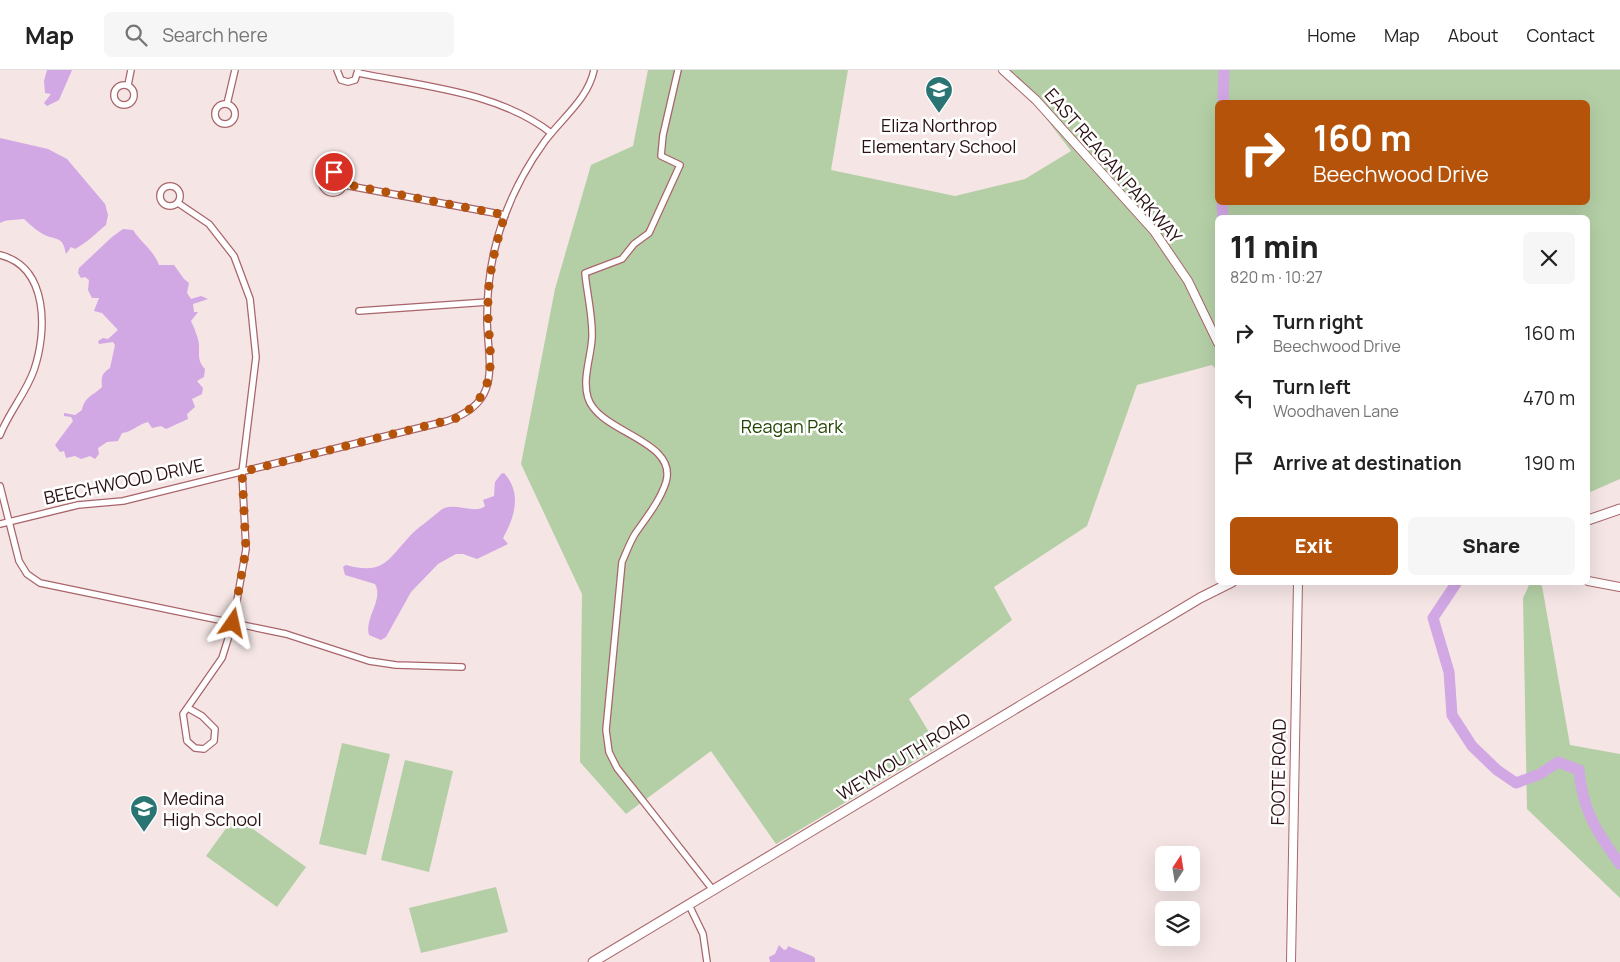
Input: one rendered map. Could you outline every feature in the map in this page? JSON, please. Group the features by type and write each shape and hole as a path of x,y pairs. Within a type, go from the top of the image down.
{"main road":[{"path":"1590,519 1620,509"},
{"name":"WEYMOUTH ROAD","path":"593,962 1200,598 1226,585"}],"street":[{"path":"128,85 131,70"},
{"path":"227,104 235,70"},
{"path":"337,70 341,80 348,82 355,80 358,71 501,104 529,117 551,133"},
{"name":"BEECHWOOD DRIVE","path":"0,524 78,505 123,501 447,421 467,412 481,398 491,372 488,302 494,252 505,215 522,178 551,133 578,103 591,80 594,70"},
{"path":"678,70 663,135 661,156 680,165 649,233 634,244 622,259 585,273 592,336 591,362 586,387 588,400 600,416 654,449 663,459 668,470 662,493 633,536 622,562 606,730 609,752 617,768 712,890"},
{"name":"EAST REAGAN PARKWAY","path":"1003,70 1036,100 1154,231 1188,281 1215,337"},
{"path":"344,184 505,215"},
{"path":"178,203 210,224 226,242 240,267 250,299 255,328 256,357 242,472 246,549 233,623 222,658 183,714 186,741 195,748 204,749 214,741 215,729 202,716 188,708"},
{"path":"0,255 12,260 26,271 37,287 41,305 39,345 33,371 0,435"},
{"path":"358,311 488,302"},
{"path":"0,486 22,567 33,579 40,583 305,639 376,662 462,667"},
{"path":"1590,581 1620,587"},
{"name":"FOOTE ROAD","path":"1291,962 1298,585"},
{"path":"689,905 703,934 707,962"}],"green space":[{"name":"Reagan Park","path":"648,70 848,70 831,170 955,196 1025,179 1071,151 1009,70 1620,70 1620,479 1590,492 1590,215 1215,215 1215,368 1212,365 1137,385 1087,526 994,587 1012,620 909,699 938,747 776,844 711,751 626,814 580,762 582,594 521,464 555,289 591,165 633,146"},
{"path":"1529,585 1542,586 1570,745 1620,754 1620,898 1527,809 1523,598"},
{"path":"342,743 390,754 366,855 319,844"},
{"path":"405,760 453,771 429,872 381,860"},
{"path":"235,816 306,867 277,907 206,856"},
{"path":"496,887 508,932 421,953 409,908"}],"shaded area":[{"path":"47,70 72,70 59,100 47,106 44,103 51,94 45,93 44,81"},
{"path":"0,138 48,149 67,159 105,204 108,215 106,225 88,241 75,249 71,247 66,254 60,240 41,233 24,219 0,223"},
{"path":"123,229 133,230 153,254 159,265 174,265 189,283 187,293 191,299 201,296 208,299 193,304 194,312 198,312 191,321 199,342 200,361 205,369 204,377 197,381 203,388 202,394 192,399 195,407 187,414 188,419 166,429 161,426 152,428 148,422 145,423 122,433 118,441 107,442 98,448 99,454 95,459 90,456 81,459 75,456 66,458 64,451 60,452 55,445 73,421 71,417 64,416 64,413 75,415 82,410 87,399 102,387 103,376 110,368 115,345 113,342 99,344 98,341 103,338 108,339 118,330 102,313 94,311 99,298 92,298 88,290 89,280 85,277 81,278 78,273 79,268"},
{"path":"504,473 510,480 515,496 511,522 503,538 508,544 477,559 463,554 456,554 438,564 411,592 386,637 381,640 369,635 369,622 377,596 375,584 345,575 343,567 346,565 368,568 383,564 416,530 441,510 451,507 476,509 485,506 483,500 494,496 495,482"},
{"path":"779,945 784,950 788,946 812,956 815,958 815,962 770,962 769,957 775,954"}],"waterway":[{"path":"1223,100 1224,70"},
{"path":"1222,205 1223,215"},
{"path":"1455,585 1433,618 1449,672 1452,715 1472,746 1497,770 1516,783 1540,774 1558,762 1579,770 1583,797 1587,809 1604,842 1620,864"}],"place":[{"name":"Eliza Northrop Elementary School","path":"939,114"},
{"name":"Medina High School","path":"144,833"}],"route":[{"path":"233,623 246,549 242,472 457,418 467,412 481,398 486,390 491,372 487,321 488,294 494,252 505,215 344,184 342,176 334,172"}]}
